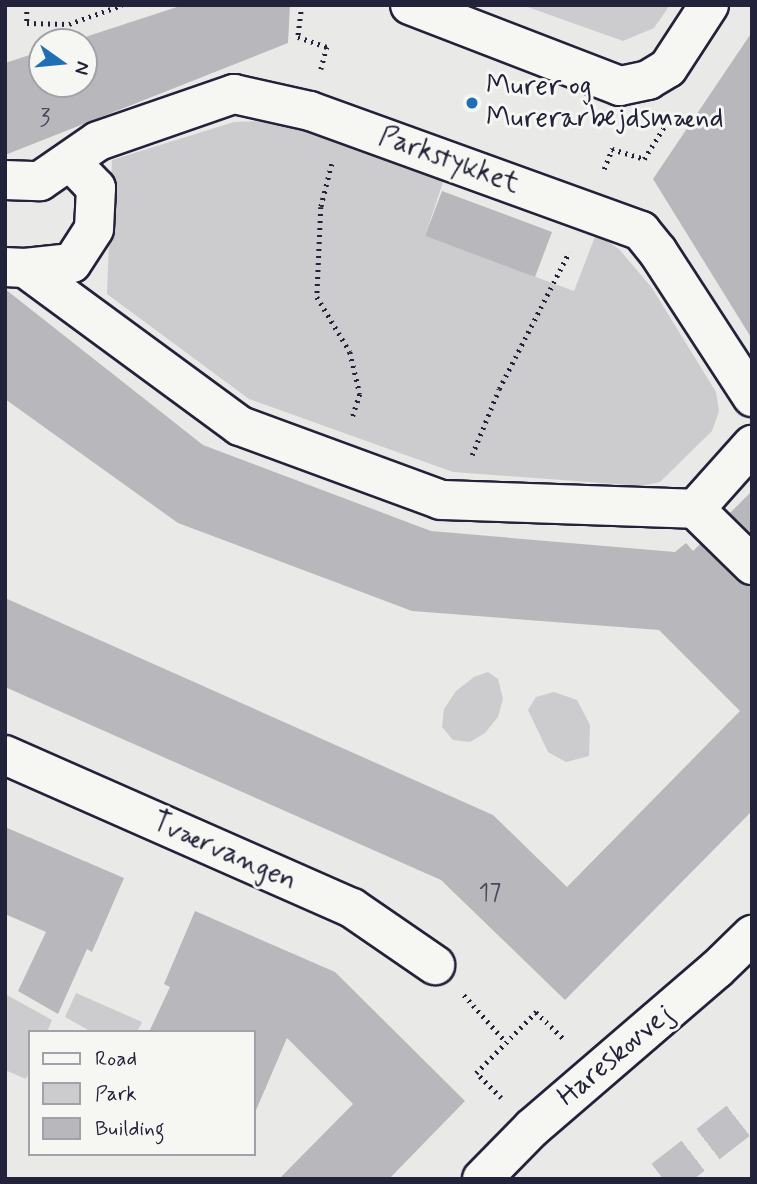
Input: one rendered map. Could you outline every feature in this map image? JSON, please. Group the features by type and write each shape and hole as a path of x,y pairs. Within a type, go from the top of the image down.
{"street":[{"path":"410,5 620,86 648,80 668,68 709,5"},
{"name":"Parkstykket","path":"5,180 40,181 98,141 234,94 342,122 641,231 658,252 752,397"},
{"path":"15,268 72,262 93,229 96,188 70,160"},
{"path":"15,268 240,426 441,500 695,509 752,565"},
{"path":"695,509 752,445"},
{"name":"Tværvangen","path":"5,755 352,908 435,965"},
{"name":"Hareskovvej","path":"482,1179 532,1128 718,969 752,935"}],"path":[{"path":"27,5 27,23 69,24 122,5"},
{"path":"302,5 298,37 327,47"},
{"path":"338,463 360,394 350,352 317,297 321,207 342,122"},
{"path":"612,149 645,159 657,138"},
{"path":"453,501 499,389 548,298 587,211"},
{"path":"435,965 506,1042"},
{"path":"490,1057 536,1012 598,1072"}],"green space":[{"path":"522,5 670,5 654,28 623,41"},
{"path":"234,122 297,124 444,179 425,236 574,291 596,234 619,249 652,288 716,392 719,411 712,431 660,482 642,486 453,472 249,399 107,294 112,160"},
{"path":"488,672 498,679 503,699 498,717 485,733 470,742 453,740 442,727 444,709 456,691 474,677"},
{"path":"554,692 577,700 590,725 589,756 566,762 548,752 528,710 536,697"},
{"path":"76,993 142,1022 138,1030 88,1030 65,1017"},
{"path":"5,994 52,1020 48,1030 28,1030 26,1079 5,1070"}],"building":[{"path":"183,5 290,5 288,43 5,155 5,63 28,56 28,98 98,98 98,33"},
{"path":"752,32 752,339 653,179"},
{"path":"442,191 552,232 535,277 425,236"},
{"path":"5,289 203,445 431,531 675,552 686,543 693,551 700,544 737,581 752,586 752,811 565,1000 441,880 5,687 5,598 493,815 567,887 740,711 659,630 412,611 178,523 5,399"},
{"path":"752,491 752,534 730,513"},
{"path":"5,827 124,878 92,952 87,949 58,1014 18,991 46,932 5,914"},
{"path":"195,911 335,972 465,1101 389,1179 279,1179 353,1104 287,1038 256,1110 256,1030 150,1030 170,987 164,984"}],"tunnel":[{"path":"663,1179 752,1110"}],"place":[{"name":"Murer og Murerarbejdsmænd","path":"472,103"}]}
